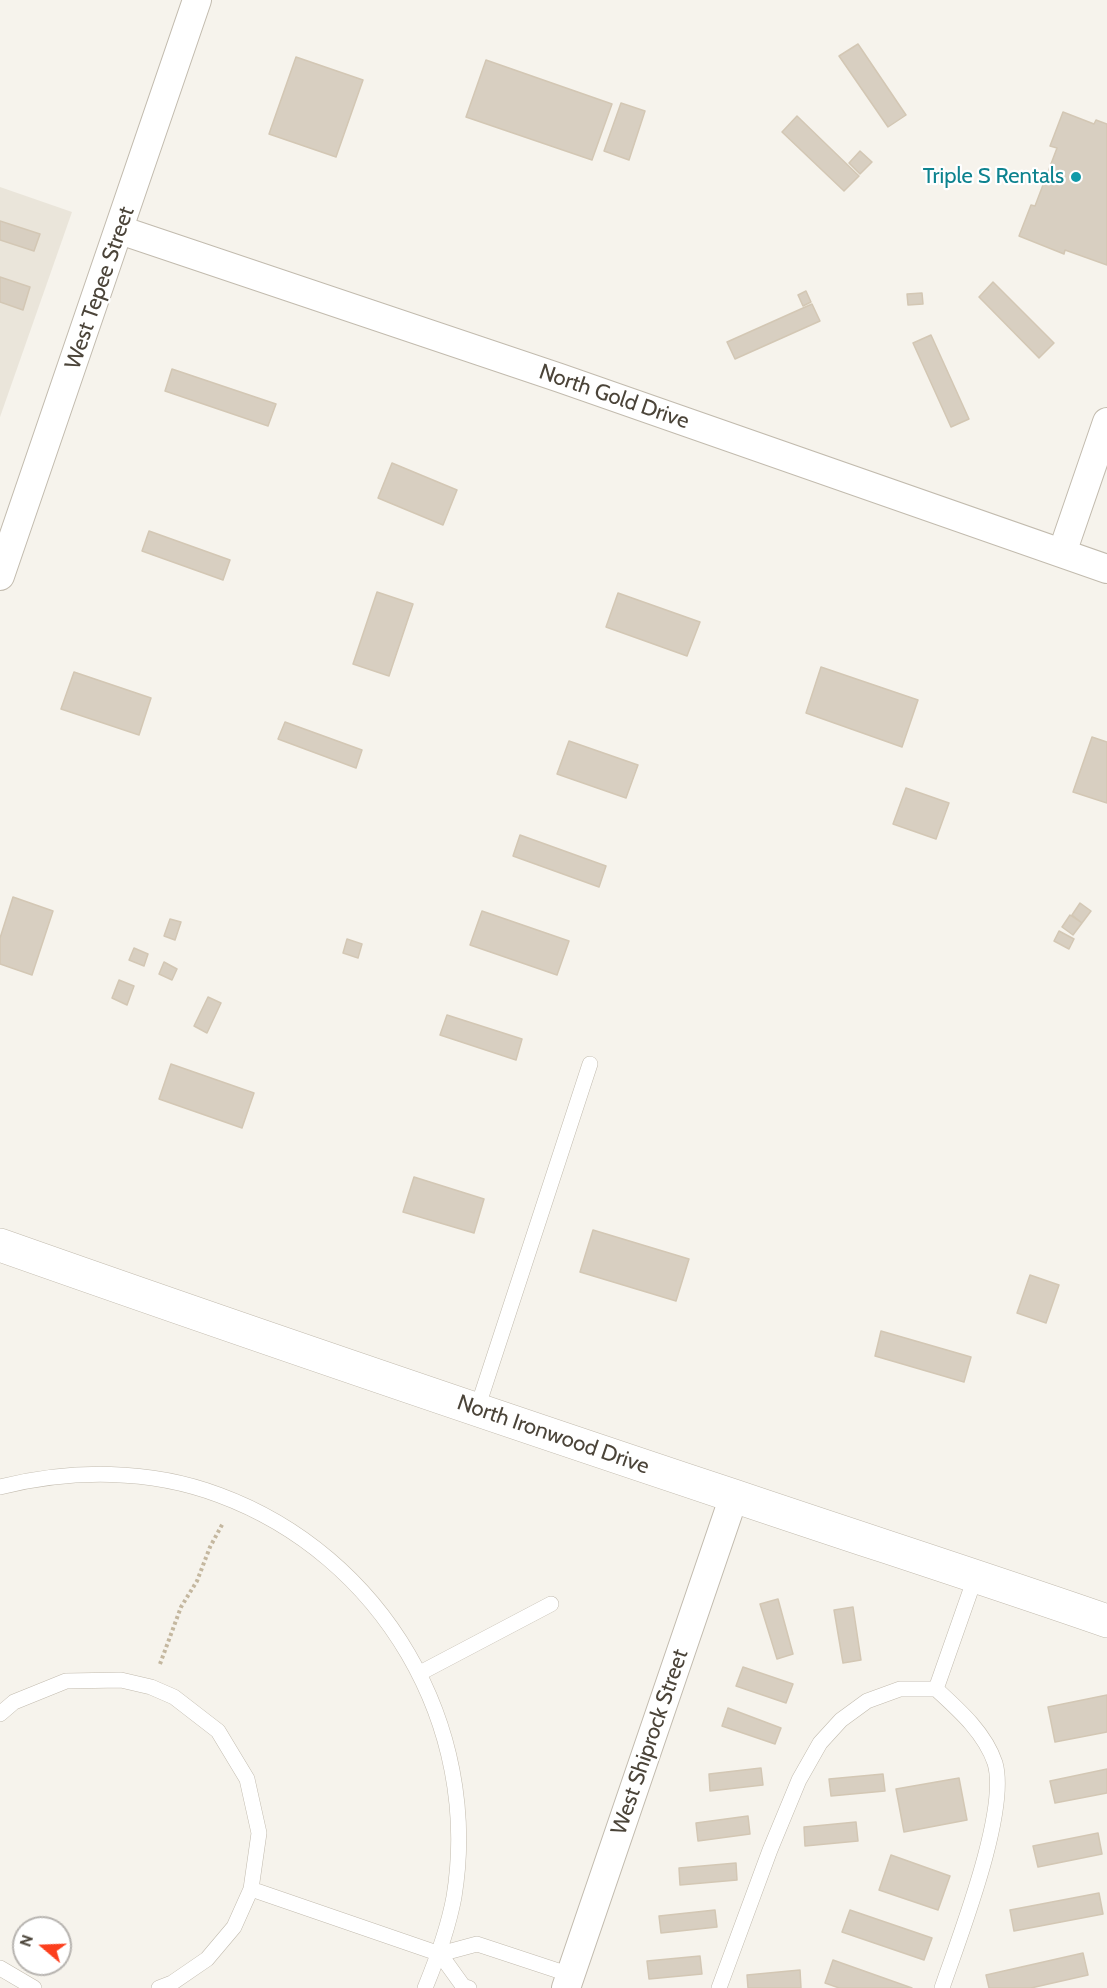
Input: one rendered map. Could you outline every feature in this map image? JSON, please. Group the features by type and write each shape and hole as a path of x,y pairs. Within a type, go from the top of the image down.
{"street":[{"name":"West Tepee Street","path":"0,576 197,0"},
{"name":"North Gold Drive","path":"120,230 581,385 1107,569"},
{"path":"1062,553 1107,422"},
{"name":"North Ironwood Drive","path":"0,1245 197,1315 976,1575 1107,1621"},
{"name":"West Shiprock Street","path":"568,1982 734,1496"}],"lane":[{"path":"477,1409 590,1064"},
{"path":"0,1487 56,1476 110,1474 165,1480 218,1495 268,1517 315,1547 356,1583 391,1626 420,1673 442,1726 454,1782 459,1840 454,1898 440,1954 425,1988"},
{"path":"936,1689 976,1575"},
{"path":"420,1673 551,1604"},
{"path":"0,1714 14,1702 66,1682 121,1680 151,1687 174,1697 218,1731 247,1779 259,1833 251,1889 234,1927 207,1959 172,1983 159,1988"},
{"path":"719,1988 770,1850 799,1780 820,1743 841,1720 867,1701 900,1689 936,1689 963,1713 982,1739 995,1763 998,1786 994,1821 972,1898 942,1988"},
{"path":"251,1889 440,1954 477,1944 568,1982"},
{"path":"440,1954 463,1986 469,1988"},
{"path":"0,1968 34,1988"}],"path":[{"path":"151,1687 181,1607 197,1581 210,1547 235,1502"}],"shaded area":[{"path":"0,187 72,212 0,417"}],"building":[{"path":"858,44 906,115 888,127 839,56"},
{"path":"296,57 363,80 336,157 269,134"},
{"path":"486,60 612,104 592,160 466,117"},
{"path":"621,103 645,111 629,160 604,151"},
{"name":"Triple S Rentals","path":"1063,112 1094,124 1096,120 1107,124 1107,265 1065,250 1064,254 1019,236 1031,205 1035,206 1057,148 1050,146"},
{"path":"797,116 859,176 844,191 782,132"},
{"path":"860,151 872,162 860,174 849,163"},
{"path":"0,221 40,234 34,251 0,240"},
{"path":"0,277 30,287 23,310 0,302"},
{"path":"993,282 1054,343 1039,358 979,297"},
{"path":"806,291 811,302 803,306 798,295"},
{"path":"922,293 923,304 908,305 907,294"},
{"path":"812,304 820,321 735,359 727,342"},
{"path":"931,335 969,419 951,427 913,343"},
{"path":"172,369 276,404 268,426 165,391"},
{"path":"392,463 457,490 443,525 378,498"},
{"path":"149,531 230,560 223,580 142,551"},
{"path":"377,592 413,604 389,676 353,664"},
{"path":"618,593 700,622 687,656 606,627"},
{"path":"821,667 918,700 902,747 806,713"},
{"path":"74,672 151,698 139,735 61,709"},
{"path":"285,722 362,750 356,768 278,739"},
{"path":"1092,737 1107,742 1107,803 1073,792"},
{"path":"569,741 638,765 626,798 557,774"},
{"path":"906,788 949,803 936,839 893,824"},
{"path":"520,835 606,866 599,887 513,856"},
{"path":"13,897 53,911 32,975 0,964 0,938"},
{"path":"1080,903 1091,911 1082,923 1072,915"},
{"path":"482,911 569,941 557,975 470,945"},
{"path":"1070,915 1082,923 1073,935 1062,927"},
{"path":"170,919 181,922 175,940 164,936"},
{"path":"1059,931 1074,939 1069,949 1054,941"},
{"path":"347,939 362,944 358,958 343,953"},
{"path":"134,948 148,954 144,966 129,960"},
{"path":"164,962 177,969 172,980 159,974"},
{"path":"119,980 134,986 127,1005 112,998"},
{"path":"208,997 221,1003 207,1033 194,1026"},
{"path":"447,1015 522,1039 516,1060 440,1035"},
{"path":"171,1064 254,1093 242,1128 159,1099"},
{"path":"414,1177 484,1199 474,1233 403,1212"},
{"path":"593,1230 689,1259 676,1301 580,1272"},
{"path":"1030,1275 1059,1285 1046,1323 1017,1313"},
{"path":"881,1331 971,1357 964,1382 875,1356"},
{"path":"778,1599 793,1654 777,1659 760,1604"},
{"path":"853,1607 861,1660 843,1663 834,1610"},
{"path":"743,1667 793,1684 786,1703 736,1686"},
{"path":"1107,1695 1107,1732 1055,1742 1048,1707"},
{"path":"728,1708 781,1728 775,1744 722,1726"},
{"path":"761,1768 763,1785 710,1791 709,1774"},
{"path":"1107,1769 1107,1793 1055,1803 1050,1781"},
{"path":"883,1774 885,1791 831,1796 829,1779"},
{"path":"959,1778 967,1820 904,1832 896,1789"},
{"path":"748,1816 750,1834 698,1841 696,1823"},
{"path":"856,1822 858,1841 805,1846 804,1827"},
{"path":"1098,1833 1102,1854 1038,1867 1033,1846"},
{"path":"891,1855 950,1876 938,1910 879,1890"},
{"path":"736,1863 737,1880 680,1885 679,1868"},
{"path":"1099,1893 1103,1914 1014,1931 1010,1910"},
{"path":"715,1910 717,1927 661,1933 659,1916"},
{"path":"850,1910 932,1938 924,1960 842,1932"},
{"path":"1083,1953 1088,1975 1031,1988 989,1988 986,1975"},
{"path":"700,1956 702,1974 649,1979 647,1961"},
{"path":"833,1960 912,1988 839,1988 825,1983"},
{"path":"800,1970 801,1988 748,1988 747,1975"}],"place":[{"name":"Triple S Rentals","path":"1076,177"}]}
